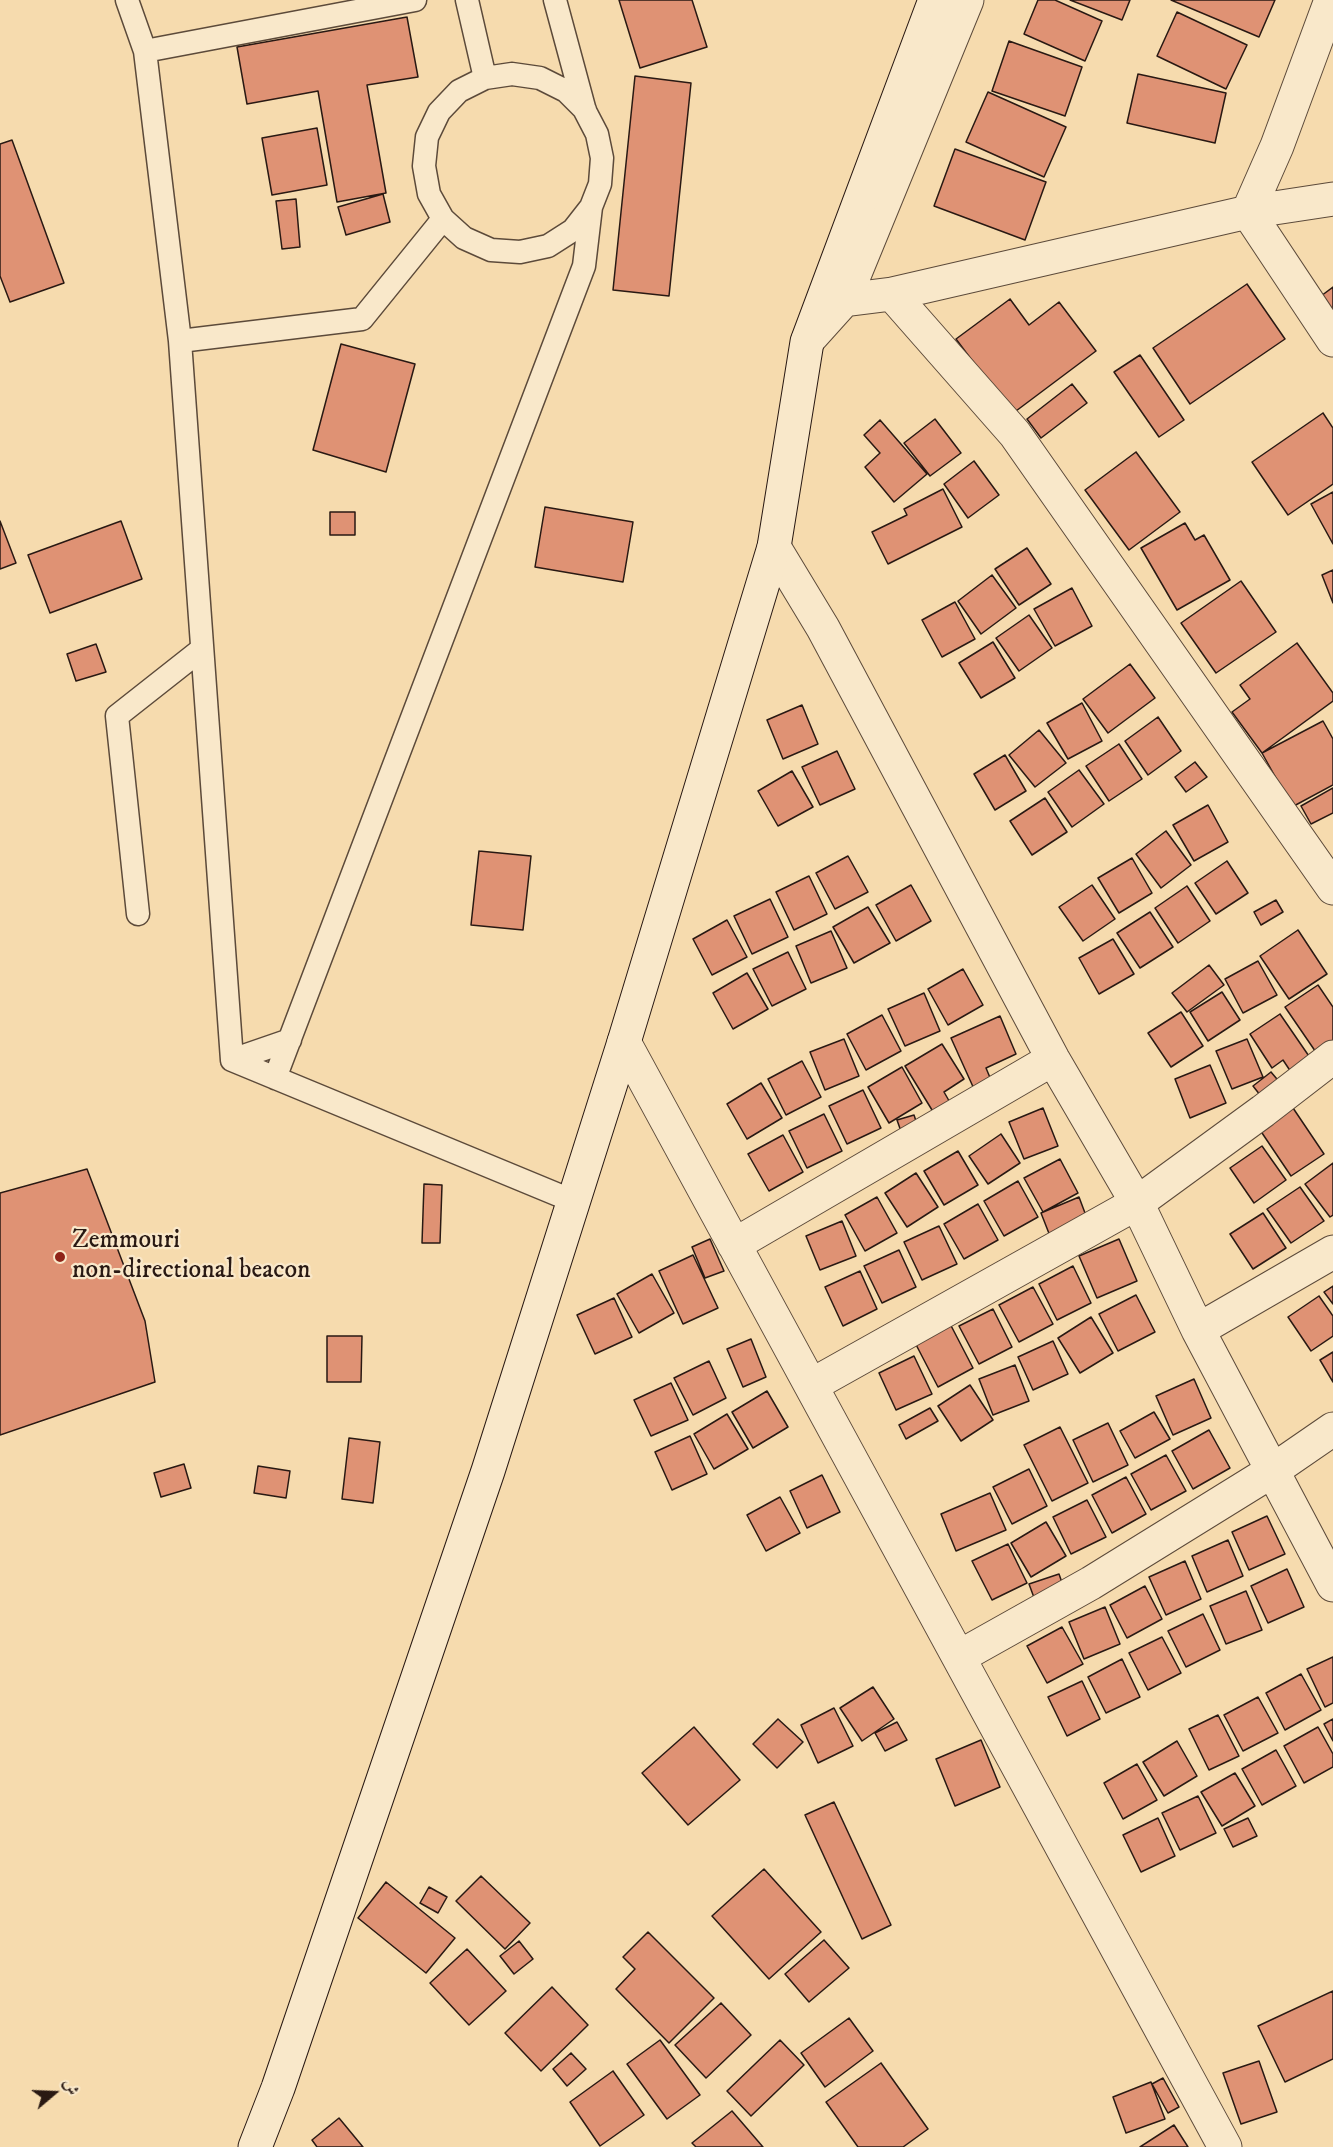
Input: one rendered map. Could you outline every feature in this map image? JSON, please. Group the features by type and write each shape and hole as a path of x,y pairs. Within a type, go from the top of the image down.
{"street":[{"path":"255,2147 278,2088 484,1482 624,1042 774,547 807,342 934,0"},
{"path":"807,342 844,300 967,0"},
{"path":"1248,212 1277,146 1331,0"},
{"path":"844,300 892,294 1248,212 1333,199"},
{"path":"1248,212 1333,340"},
{"path":"892,294 1015,434 1333,888"},
{"path":"774,547 823,628 1053,1059 1137,1203 1198,1330 1333,1585"},
{"path":"624,1042 1225,2147"},
{"path":"812,1385 1137,1203 1333,1057"},
{"path":"734,1245 1053,1059"},
{"path":"1198,1330 1333,1252"},
{"path":"959,1657 1091,1583 1272,1471 1333,1430"}],"lane":[{"path":"127,0 145,51 180,341 232,1060"},
{"path":"145,51 415,0"},
{"path":"467,0 485,78"},
{"path":"275,1078 585,266 591,207 600,184 602,158 597,134 585,111 555,0"},
{"path":"585,111 566,91 540,78 512,74 485,78 459,91 439,112 427,137 424,166 429,194 443,219 465,238 491,250 520,252 548,246 573,230 591,207"},
{"path":"180,341 362,319 443,219"},
{"path":"138,914 117,716 202,649"},
{"path":"232,1060 290,1040"},
{"path":"232,1060 573,1201"}],"building":[{"path":"619,0 692,0 707,47 640,68"},
{"path":"1038,0 1055,0 1102,21 1085,61 1024,34"},
{"path":"1070,0 1130,0 1122,20"},
{"path":"1171,0 1275,0 1259,37"},
{"path":"1177,12 1247,45 1226,89 1157,56"},
{"path":"407,17 418,77 367,85 386,193 337,202 318,91 247,104 237,47"},
{"path":"1009,41 1082,67 1065,116 992,91"},
{"path":"1138,74 1226,93 1215,143 1127,123"},
{"path":"635,76 691,83 669,296 613,290"},
{"path":"988,92 1066,127 1044,177 966,142"},
{"path":"317,128 327,185 272,195 262,138"},
{"path":"12,140 64,283 10,302 0,276 0,144"},
{"path":"955,149 1046,182 1025,240 934,206"},
{"path":"383,194 390,222 346,235 338,207"},
{"path":"296,199 300,247 282,249 276,201"},
{"path":"1247,284 1285,339 1190,404 1153,348"},
{"path":"1333,287 1333,312 1321,296"},
{"path":"1010,299 1029,325 1059,302 1096,351 1012,414 956,339"},
{"path":"341,344 415,364 386,472 313,450"},
{"path":"1140,355 1184,420 1159,437 1114,372"},
{"path":"1072,384 1087,403 1041,438 1027,419"},
{"path":"1323,413 1333,428 1333,484 1288,515 1252,462"},
{"path":"935,419 961,453 930,476 904,443"},
{"path":"880,420 927,474 894,502 865,467 880,453 864,435"},
{"path":"1136,452 1180,512 1129,550 1085,490"},
{"path":"974,461 999,495 968,518 944,484"},
{"path":"943,489 962,527 888,564 872,532 907,515 904,509"},
{"path":"1333,492 1333,544 1311,504"},
{"path":"545,507 633,522 623,582 535,567"},
{"path":"330,512 355,512 355,535 330,535"},
{"path":"0,521 16,563 0,569"},
{"path":"121,521 142,579 50,613 28,555"},
{"path":"1185,523 1195,540 1204,535 1230,580 1177,610 1141,548"},
{"path":"1027,548 1051,584 1019,605 995,569"},
{"path":"1333,570 1333,603 1322,575"},
{"path":"992,575 1016,608 981,634 958,601"},
{"path":"1241,581 1276,632 1216,673 1181,623"},
{"path":"1072,588 1092,626 1055,646 1034,609"},
{"path":"955,602 975,639 942,657 922,620"},
{"path":"1029,615 1052,648 1019,671 996,638"},
{"path":"993,642 1015,678 981,698 959,663"},
{"path":"1297,643 1333,693 1333,701 1262,753 1232,712 1250,699 1240,685"},
{"path":"96,644 106,672 76,681 67,654"},
{"path":"1130,664 1155,698 1108,733 1083,699"},
{"path":"1082,703 1102,741 1068,759 1047,723"},
{"path":"802,705 818,744 783,759 767,720"},
{"path":"1158,717 1181,751 1148,775 1125,741"},
{"path":"1323,721 1333,739 1333,785 1292,807 1262,753"},
{"path":"1039,730 1066,763 1035,787 1009,755"},
{"path":"1119,744 1142,779 1109,801 1086,766"},
{"path":"837,751 855,789 820,805 802,767"},
{"path":"1005,755 1026,791 995,810 974,774"},
{"path":"1195,762 1207,777 1186,792 1175,777"},
{"path":"1079,770 1104,804 1072,827 1048,792"},
{"path":"792,771 813,807 778,826 758,791"},
{"path":"1333,788 1333,813 1311,824 1301,806"},
{"path":"1045,798 1067,832 1032,855 1010,821"},
{"path":"1208,805 1228,842 1194,861 1173,825"},
{"path":"1166,831 1191,865 1161,888 1136,854"},
{"path":"479,851 531,856 523,930 471,925"},
{"path":"848,856 868,892 835,909 816,873"},
{"path":"1132,858 1152,893 1119,913 1098,878"},
{"path":"1227,861 1248,893 1216,914 1195,883"},
{"path":"809,876 827,914 794,930 776,892"},
{"path":"911,885 931,921 896,941 876,905"},
{"path":"1092,885 1115,919 1083,941 1059,907"},
{"path":"1187,886 1210,921 1178,943 1155,908"},
{"path":"770,899 788,937 752,954 734,916"},
{"path":"1276,900 1283,912 1261,925 1254,912"},
{"path":"868,907 890,943 854,963 833,927"},
{"path":"1150,912 1173,947 1140,968 1117,933"},
{"path":"727,920 747,957 712,975 693,939"},
{"path":"1298,930 1327,974 1289,999 1260,956"},
{"path":"831,931 847,968 811,983 796,946"},
{"path":"1113,939 1134,974 1099,994 1079,958"},
{"path":"788,952 806,989 772,1006 753,969"},
{"path":"1258,961 1277,995 1243,1013 1225,979"},
{"path":"1209,965 1224,985 1187,1012 1172,993"},
{"path":"963,969 983,1005 948,1025 928,989"},
{"path":"747,973 768,1009 733,1029 713,993"},
{"path":"1318,985 1333,1007 1333,1053 1322,1061 1285,1007"},
{"path":"1222,992 1240,1020 1208,1041 1190,1012"},
{"path":"924,993 940,1031 905,1046 888,1009"},
{"path":"1181,1012 1203,1046 1171,1067 1148,1033"},
{"path":"1280,1014 1313,1062 1293,1075 1283,1060 1272,1068 1250,1034"},
{"path":"882,1015 901,1051 866,1070 847,1034"},
{"path":"1000,1016 1016,1054 986,1068 996,1092 979,1100 951,1038"},
{"path":"844,1039 859,1076 825,1090 810,1052"},
{"path":"1247,1039 1263,1077 1232,1089 1216,1051"},
{"path":"942,1044 964,1079 944,1092 956,1113 940,1123 905,1066"},
{"path":"802,1061 821,1097 786,1115 768,1079"},
{"path":"1210,1065 1226,1103 1190,1118 1175,1079"},
{"path":"902,1067 922,1103 889,1123 868,1087"},
{"path":"1271,1072 1282,1085 1264,1100 1253,1086"},
{"path":"761,1083 782,1118 747,1139 727,1104"},
{"path":"863,1090 881,1128 847,1144 829,1106"},
{"path":"1291,1105 1324,1154 1291,1176 1258,1127"},
{"path":"1043,1108 1058,1146 1024,1159 1009,1122"},
{"path":"824,1114 842,1151 807,1168 789,1131"},
{"path":"914,1115 920,1133 903,1137 897,1120"},
{"path":"1001,1134 1020,1163 988,1184 969,1156"},
{"path":"783,1135 803,1172 769,1191 748,1154"},
{"path":"1262,1146 1286,1180 1254,1203 1230,1168"},
{"path":"958,1151 978,1185 944,1205 924,1171"},
{"path":"1060,1159 1078,1193 1043,1212 1024,1178"},
{"path":"1333,1163 1333,1215 1330,1217 1305,1184"},
{"name":"Zemmouri non-directional beacon","path":"87,1169 145,1321 155,1382 0,1435 0,1193"},
{"path":"916,1173 938,1207 907,1227 885,1193"},
{"path":"1018,1181 1038,1217 1004,1236 984,1201"},
{"path":"424,1184 442,1185 440,1243 422,1243"},
{"path":"1300,1187 1324,1221 1291,1243 1267,1209"},
{"path":"877,1197 897,1233 865,1251 845,1215"},
{"path":"1079,1197 1088,1221 1050,1236 1041,1213"},
{"path":"978,1204 998,1240 964,1259 944,1224"},
{"path":"1263,1213 1286,1248 1253,1269 1230,1234"},
{"path":"842,1221 856,1256 820,1270 806,1236"},
{"path":"939,1226 957,1264 922,1280 904,1242"},
{"path":"710,1239 724,1271 705,1278 692,1247"},
{"path":"1119,1239 1137,1281 1097,1298 1079,1256"},
{"path":"899,1250 916,1287 882,1303 864,1266"},
{"path":"693,1255 718,1308 683,1324 659,1271"},
{"path":"1073,1266 1091,1303 1057,1320 1039,1284"},
{"path":"860,1271 877,1309 843,1326 825,1287"},
{"path":"652,1274 674,1313 639,1333 617,1294"},
{"path":"1333,1286 1333,1304 1324,1292"},
{"path":"1033,1287 1053,1324 1019,1342 999,1305"},
{"path":"1136,1295 1155,1332 1118,1351 1099,1314"},
{"path":"1319,1296 1333,1316 1333,1336 1311,1351 1288,1317"},
{"path":"614,1298 632,1337 595,1354 577,1315"},
{"path":"993,1309 1012,1347 979,1364 959,1326"},
{"path":"946,1316 973,1368 938,1387 911,1335"},
{"path":"1091,1317 1113,1353 1080,1373 1058,1338"},
{"path":"327,1336 362,1336 361,1382 327,1382"},
{"path":"751,1339 766,1377 743,1387 727,1349"},
{"path":"1053,1341 1068,1374 1033,1390 1018,1357"},
{"path":"1333,1352 1333,1382 1320,1360"},
{"path":"914,1356 932,1394 896,1410 879,1373"},
{"path":"709,1361 726,1398 693,1415 674,1378"},
{"path":"1015,1365 1029,1401 993,1415 979,1379"},
{"path":"1194,1379 1211,1418 1173,1435 1156,1396"},
{"path":"671,1383 688,1420 651,1436 634,1400"},
{"path":"970,1385 993,1420 961,1441 938,1406"},
{"path":"767,1391 788,1427 753,1448 732,1412"},
{"path":"930,1408 938,1421 906,1439 899,1425"},
{"path":"1154,1412 1170,1439 1135,1458 1120,1431"},
{"path":"727,1414 748,1449 714,1469 694,1434"},
{"path":"1108,1423 1128,1465 1093,1482 1073,1440"},
{"path":"1060,1427 1088,1483 1052,1501 1024,1445"},
{"path":"1209,1430 1230,1468 1193,1489 1172,1451"},
{"path":"690,1436 707,1474 672,1490 655,1452"},
{"path":"349,1438 380,1442 373,1503 342,1499"},
{"path":"1166,1455 1186,1491 1151,1510 1131,1474"},
{"path":"184,1464 191,1488 161,1497 154,1473"},
{"path":"258,1466 290,1471 286,1498 254,1493"},
{"path":"1029,1469 1047,1506 1012,1524 993,1487"},
{"path":"822,1475 840,1512 807,1528 790,1491"},
{"path":"1126,1477 1146,1514 1112,1533 1092,1495"},
{"path":"990,1493 1006,1530 956,1551 941,1514"},
{"path":"780,1497 800,1533 766,1551 747,1515"},
{"path":"1087,1500 1106,1537 1071,1554 1053,1517"},
{"path":"1267,1516 1285,1554 1249,1570 1232,1532"},
{"path":"1046,1522 1066,1556 1031,1577 1011,1543"},
{"path":"1228,1540 1243,1576 1207,1592 1192,1556"},
{"path":"1008,1544 1027,1583 992,1600 972,1561"},
{"path":"1185,1561 1201,1599 1166,1615 1149,1577"},
{"path":"1287,1569 1304,1607 1268,1623 1251,1586"},
{"path":"1059,1574 1066,1594 1036,1603 1029,1584"},
{"path":"1145,1586 1162,1619 1127,1638 1110,1605"},
{"path":"1246,1591 1262,1630 1226,1644 1210,1606"},
{"path":"1105,1607 1120,1644 1084,1659 1069,1622"},
{"path":"1203,1614 1220,1650 1186,1667 1168,1631"},
{"path":"1062,1627 1083,1664 1047,1683 1027,1646"},
{"path":"1162,1637 1181,1673 1148,1690 1129,1653"},
{"path":"1333,1657 1333,1703 1325,1707 1307,1669"},
{"path":"1122,1659 1140,1697 1106,1713 1088,1677"},
{"path":"1301,1674 1321,1710 1285,1730 1266,1693"},
{"path":"1082,1681 1100,1719 1067,1736 1048,1697"},
{"path":"873,1687 894,1719 862,1741 840,1708"},
{"path":"1258,1697 1278,1733 1243,1751 1224,1715"},
{"path":"834,1708 853,1746 818,1763 801,1725"},
{"path":"1218,1715 1239,1756 1209,1770 1189,1729"},
{"path":"778,1719 803,1742 777,1768 753,1744"},
{"path":"1333,1719 1333,1741 1324,1724"},
{"path":"897,1722 907,1740 885,1751 875,1733"},
{"path":"694,1727 740,1780 688,1825 642,1773"},
{"path":"1318,1727 1333,1754 1333,1767 1304,1783 1284,1746"},
{"path":"981,1740 1000,1787 955,1806 936,1759"},
{"path":"1177,1741 1197,1776 1164,1796 1143,1762"},
{"path":"1276,1750 1296,1786 1262,1805 1242,1769"},
{"path":"1137,1764 1157,1800 1123,1819 1104,1783"},
{"path":"1235,1773 1255,1806 1222,1826 1201,1792"},
{"path":"1198,1796 1216,1833 1180,1850 1162,1813"},
{"path":"834,1802 891,1925 862,1939 805,1815"},
{"path":"1158,1818 1175,1856 1141,1872 1123,1835"},
{"path":"1248,1818 1257,1836 1233,1847 1224,1829"},
{"path":"764,1869 821,1932 769,1979 712,1916"},
{"path":"481,1876 530,1923 505,1949 456,1901"},
{"path":"386,1882 455,1938 426,1973 358,1918"},
{"path":"429,1887 447,1897 438,1913 420,1903"},
{"path":"648,1932 714,1998 669,2043 616,1989 635,1969 623,1957"},
{"path":"824,1940 849,1968 809,2002 785,1974"},
{"path":"519,1941 533,1959 514,1974 500,1956"},
{"path":"467,1949 506,1991 469,2025 430,1983"},
{"path":"552,1987 588,2025 541,2071 505,2033"},
{"path":"1333,1991 1333,2059 1285,2082 1258,2026"},
{"path":"721,2003 751,2035 706,2078 675,2045"},
{"path":"849,2018 873,2051 825,2087 801,2053"},
{"path":"660,2040 700,2095 667,2119 627,2064"},
{"path":"780,2040 804,2065 751,2116 727,2091"},
{"path":"571,2053 586,2069 567,2086 553,2069"},
{"path":"1259,2061 1277,2112 1241,2124 1223,2073"},
{"path":"881,2063 928,2129 903,2147 858,2147 826,2102"},
{"path":"613,2071 644,2115 600,2146 570,2102"},
{"path":"1163,2078 1179,2107 1168,2113 1152,2084"},
{"path":"1151,2082 1165,2119 1126,2133 1113,2097"},
{"path":"732,2111 763,2147 696,2147 692,2143"},
{"path":"339,2118 363,2147 317,2147 312,2140"},
{"path":"1174,2125 1188,2147 1140,2147"}],"place":[{"name":"Zemmouri non-directional beacon","path":"60,1257"}]}
